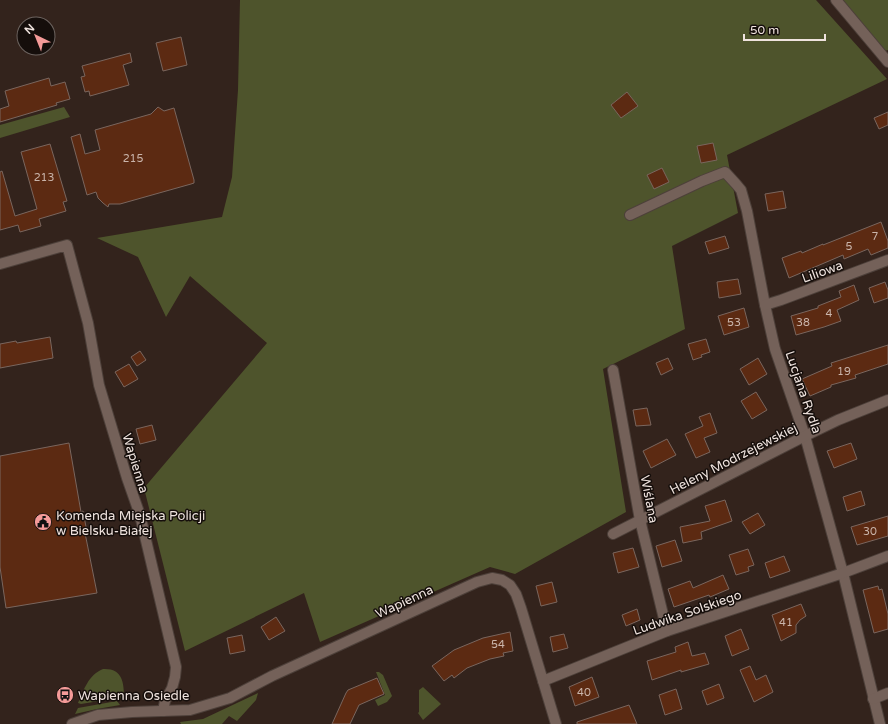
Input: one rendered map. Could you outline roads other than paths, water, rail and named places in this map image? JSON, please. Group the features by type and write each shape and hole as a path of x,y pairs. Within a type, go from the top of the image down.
{"street":[{"path":"836,0 888,62"},
{"name":"Lucjana Rydla","path":"630,215 702,181 725,172 740,190 747,211 765,305 776,349 805,436 843,573 880,724"},
{"name":"Wapienna","path":"0,264 67,244 88,323 99,385 127,478 140,515 176,667 172,688 165,701 163,711"},
{"name":"Liliowa","path":"765,305 888,260"},
{"name":"Wiślana","path":"613,370 640,520 667,631"},
{"name":"Heleny Modrzejewskiej","path":"613,534 805,436 838,420 888,400"},
{"name":"Ludwika Solskiego","path":"543,681 667,631 843,573 888,556"},
{"name":"Wapienna","path":"72,724 98,715 190,710 230,698 287,669 477,582 492,578 502,580 510,586 516,594 543,681"},
{"path":"543,681 556,724"},
{"path":"873,699 888,693"}],"place":[{"name":"Komenda Miejska Policji w Bielsku-Białej","path":"43,522"},
{"name":"Wapienna Osiedle","path":"65,695"}]}
